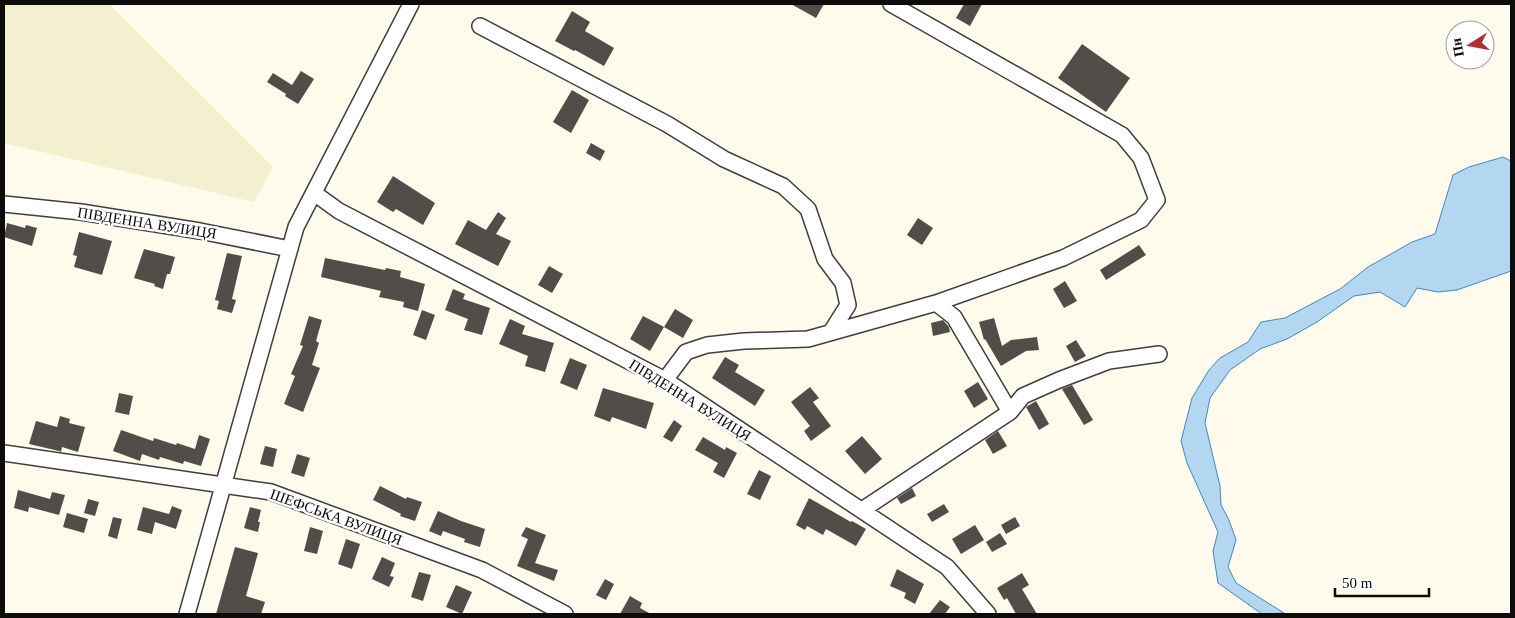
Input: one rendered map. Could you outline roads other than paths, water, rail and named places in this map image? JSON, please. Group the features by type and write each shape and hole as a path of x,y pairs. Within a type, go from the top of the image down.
{"street":[{"path":"187,614 296,227 411,4"},
{"path":"664,380 686,352 706,345 744,341 808,339 936,303 1062,258 1141,220 1157,200 1141,158 1122,135 891,4"},
{"path":"480,26 667,124 724,160 783,186 808,209 825,259 843,284 848,305 831,332"},
{"name":"ПІВДЕННА ВУЛИЦЯ","path":"314,193 339,211 664,380 947,567 988,614"},
{"name":"ПІВДЕННА ВУЛИЦЯ","path":"4,204 82,212 200,231 290,249"},
{"path":"936,303 954,317 1010,412"},
{"path":"862,510 1010,412 1023,396 1109,361 1160,354"},
{"name":"ШЕФСЬКА ВУЛИЦЯ","path":"4,453 272,492 482,570 566,614"}],"water":[{"path":"1503,157 1511,161 1511,271 1457,290 1438,292 1417,288 1405,307 1380,292 1354,296 1317,322 1287,339 1260,349 1230,370 1210,398 1205,423 1220,486 1221,505 1236,540 1228,567 1236,583 1284,613 1262,614 1218,583 1213,551 1218,532 1187,463 1181,441 1192,398 1209,370 1220,358 1248,342 1261,322 1285,318 1340,289 1368,267 1412,242 1435,234 1453,175 1469,167"}]}
